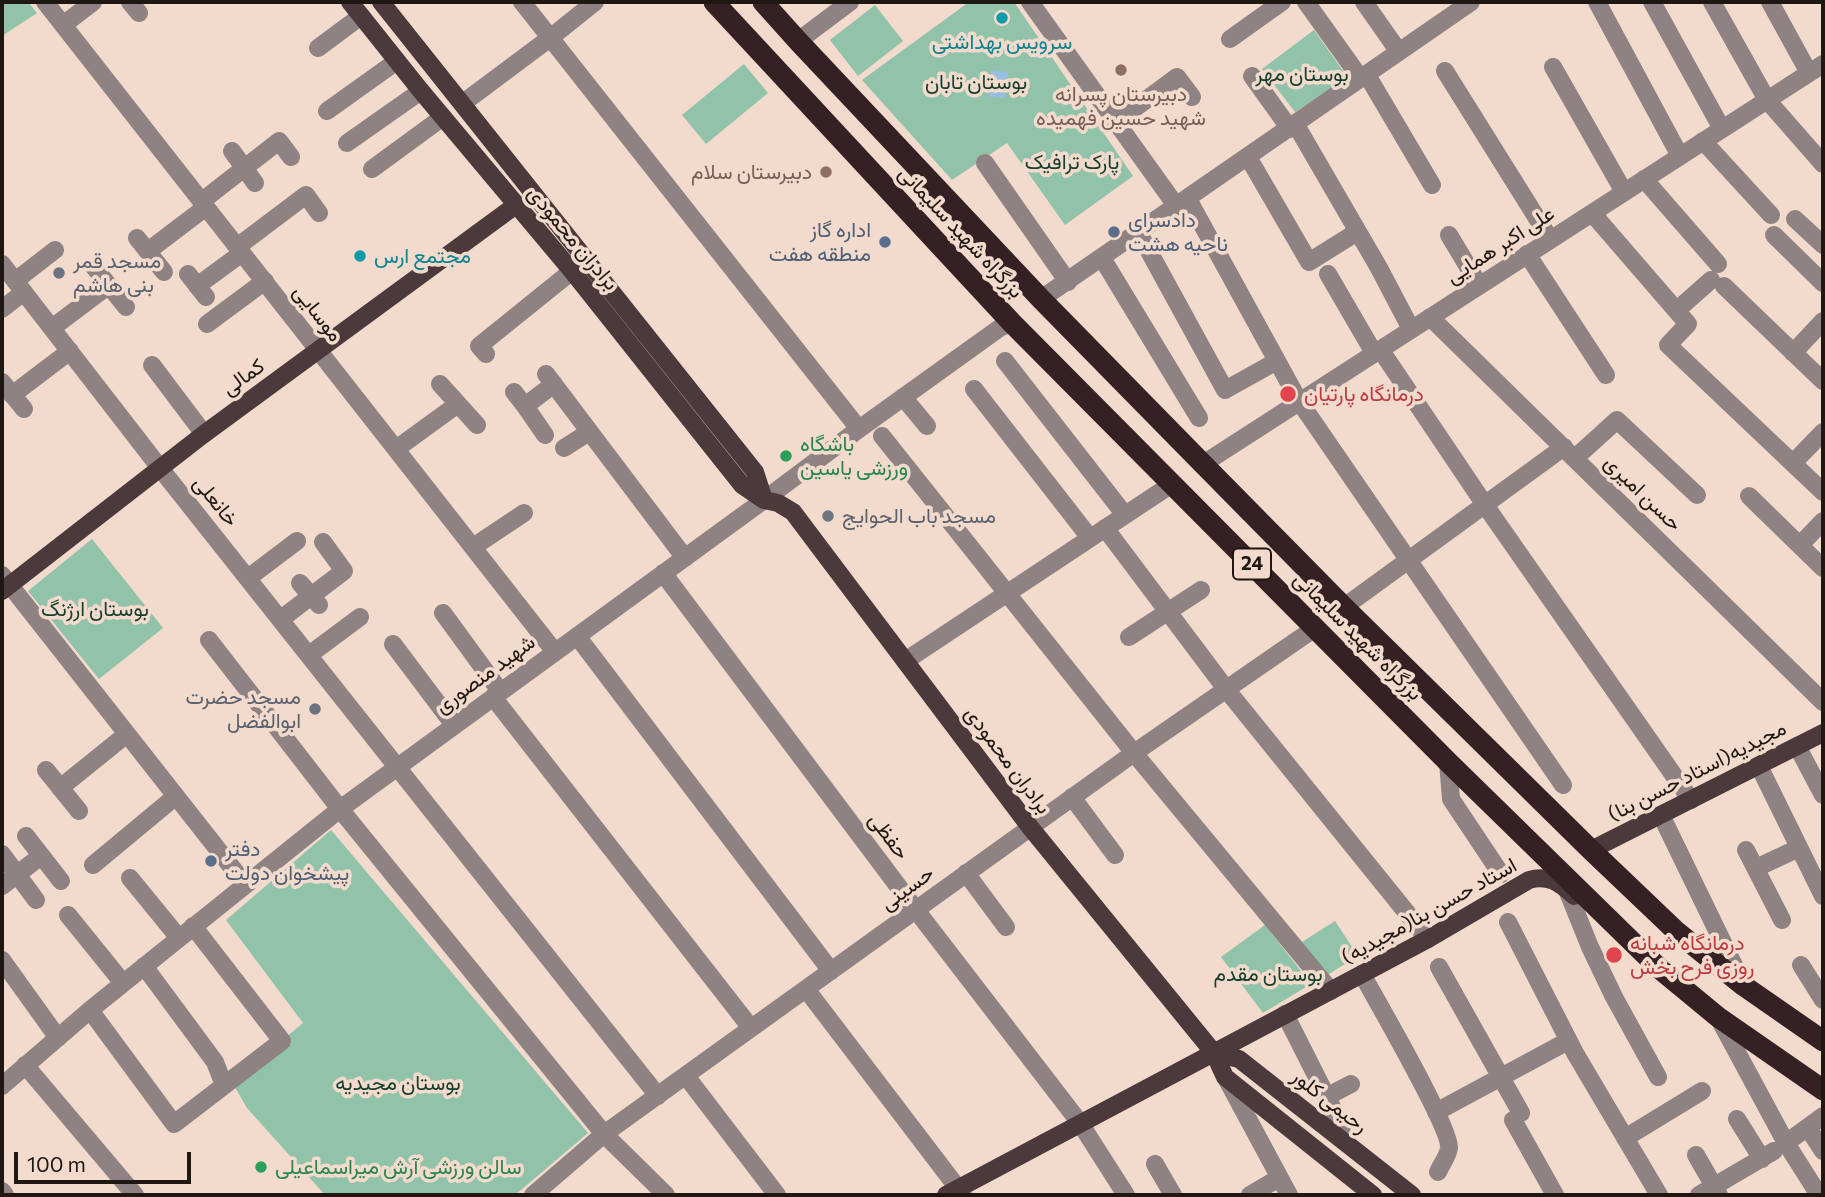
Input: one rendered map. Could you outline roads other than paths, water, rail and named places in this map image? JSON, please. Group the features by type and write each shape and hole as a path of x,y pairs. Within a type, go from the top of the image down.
{"highway":[{"name":"بزرگراه شهید سلیمانی","path":"714,2 1012,323 1448,762 1661,970 1718,1017 1823,1090"},
{"name":"24","path":"763,2 1041,299 1344,607 1591,850 1677,932 1744,986 1823,1041"}],"main road":[{"name":"برادران محمودی","path":"381,2 755,472 764,500"},
{"name":"برادران محمودی","path":"356,9 572,271 742,485 764,500 778,503 793,512 1030,827 1214,1053 1225,1077"},
{"path":"443,117 463,103"},
{"name":"کمالی","path":"4,584 516,205"},
{"path":"494,222 515,220 541,234"},
{"name":"مجیدیه(استاد حسن بنا)","path":"1591,850 1823,733"},
{"name":"استاد حسن بنا(مجیدیه)","path":"955,1193 1080,1123 1331,992 1529,880 1543,877 1553,880 1661,970"},
{"name":"رحیمی کلور","path":"1214,1053 1239,1059 1412,1195"},
{"path":"1225,1077 1373,1195"}],"street":[{"name":"موسایی","path":"45,2 555,652"},
{"path":"63,25 93,2"},
{"path":"522,2 859,429"},
{"path":"463,103 595,2"},
{"path":"798,41 850,2"},
{"path":"1031,2 1116,122 1182,203 1299,401 1563,785"},
{"path":"1230,39 1282,2"},
{"path":"1307,2 1364,77 1432,185"},
{"path":"1364,2 1399,52"},
{"path":"1041,299 1471,2"},
{"path":"1597,2 1680,156"},
{"path":"1652,2 1722,129"},
{"path":"1712,2 1766,100 1823,164"},
{"path":"1770,2 1819,66"},
{"path":"318,48 356,9"},
{"path":"327,111 397,61"},
{"name":"علی اکبر همایی","path":"1203,464 1819,66"},
{"path":"1553,67 1624,192"},
{"path":"1446,71 1550,239"},
{"path":"1252,76 1293,127 1379,268 1411,329"},
{"path":"1116,122 1177,77 1192,97"},
{"path":"347,143 421,91"},
{"path":"372,169 443,117"},
{"path":"164,272 142,244 204,204 275,137 291,158"},
{"path":"1703,141 1771,215"},
{"path":"232,151 255,183"},
{"path":"1248,157 1309,262 1357,232"},
{"path":"985,163 1068,282"},
{"path":"1644,179 1718,277 1823,381"},
{"path":"197,286 306,195 319,213"},
{"path":"1592,213 1682,317"},
{"path":"1795,219 1823,245"},
{"path":"1139,233 1225,390 1277,362"},
{"path":"1449,235 1479,285"},
{"path":"1774,235 1823,283"},
{"path":"2,309 55,250"},
{"path":"1527,254 1606,375"},
{"path":"1102,258 1199,418"},
{"name":"خانعلی","path":"2,264 160,468 658,1096"},
{"path":"94,267 126,307"},
{"path":"486,354 479,346 572,271"},
{"path":"1328,274 1377,351 1691,800"},
{"path":"1718,277 1682,317 1668,345 1823,492"},
{"path":"207,324 265,281"},
{"path":"52,328 109,285"},
{"name":"حسن امیری","path":"1430,317 1823,702"},
{"path":"1793,353 1823,321"},
{"name":"شهید منصوری","path":"2,1086 90,1010 340,809 859,429 1001,327 1012,323"},
{"path":"24,409 7,389 70,351"},
{"path":"1005,361 1125,515"},
{"path":"152,365 204,434"},
{"path":"525,406 550,379 685,558"},
{"path":"440,384 477,425"},
{"path":"974,388 1168,611 1226,689 1428,939"},
{"path":"514,391 545,435"},
{"path":"904,397 927,426"},
{"path":"396,449 458,404"},
{"path":"1344,607 1485,505 1617,420 1697,495"},
{"path":"564,448 589,432"},
{"path":"1793,463 1823,432"},
{"path":"882,436 1133,753 1331,992"},
{"path":"905,661 1172,484"},
{"path":"1749,496 1823,568"},
{"path":"473,547 524,513"},
{"path":"1800,545 1823,521"},
{"path":"248,578 297,541"},
{"path":"281,619 344,571 323,542"},
{"name":"حفظی","path":"663,573 1080,1123 1126,1195"},
{"path":"4,584 245,884"},
{"path":"1129,637 1201,590"},
{"path":"443,613 496,694 751,1028"},
{"path":"309,654 360,617"},
{"name":"حسینی","path":"533,1195 604,1135 751,1028 1133,753 1315,628"},
{"path":"577,636 831,971"},
{"path":"209,640 340,809 604,1135 666,1195"},
{"path":"393,644 454,725"},
{"path":"60,788 127,734"},
{"path":"1797,746 1823,795"},
{"path":"1448,762 1451,799 1501,874"},
{"path":"1759,766 1823,896"},
{"path":"46,770 79,811"},
{"path":"93,865 176,796"},
{"path":"1072,797 1115,855"},
{"path":"1661,815 1744,986"},
{"path":"26,836 61,881"},
{"path":"1756,868 1799,848"},
{"path":"1746,850 1782,920"},
{"path":"2,854 36,900"},
{"path":"2,887 41,856"},
{"path":"967,873 1006,927"},
{"path":"130,878 179,938"},
{"path":"1567,890 1614,997 1658,1077"},
{"path":"68,915 123,984"},
{"path":"1508,922 1569,1041 1659,1195"},
{"path":"90,1010 174,1124 282,1041 193,926"},
{"path":"2,960 58,1038"},
{"path":"1801,965 1823,1000"},
{"path":"144,966 215,1062 224,1086"},
{"path":"1439,967 1501,1077 1555,1195"},
{"path":"1362,974 1447,1136 1449,1149 1438,1172"},
{"path":"806,989 955,1193"},
{"path":"1285,1014 1342,1127"},
{"path":"1718,1017 1774,1151"},
{"path":"1436,1112 1569,1041"},
{"path":"25,1065 135,1195"},
{"path":"686,1076 777,1195"},
{"path":"1225,1077 1289,1195"},
{"path":"1326,1097 1351,1084"},
{"path":"1625,1138 1702,1091"},
{"path":"1696,1155 1711,1192 1823,1116"},
{"path":"1737,1119 1819,1195"},
{"path":"1808,1128 1823,1151"},
{"path":"1155,1164 1173,1195"},
{"path":"1250,1195 1279,1178"},
{"path":"2,1191 5,1195"}],"water":[{"path":"991,70 1008,72 1005,98 989,97"}],"place":[{"name":"سرویس بهداشتی","path":"1002,18"},
{"name":"دبیرستان پسرانه شهید حسین فهمیده","path":"1121,70"},
{"name":"دبیرستان سلام","path":"826,172"},
{"name":"دادسرای ناحیه هشت","path":"1114,232"},
{"name":"اداره گاز منطقه هفت","path":"885,242"},
{"name":"مجتمع ارس","path":"360,256"},
{"name":"مسجد قمر بنی هاشم","path":"59,273"},
{"name":"درمانگاه پارتیان","path":"1288,394"},
{"name":"باشگاه ورزشی یاسین","path":"786,456"},
{"name":"مسجد باب الحوایج","path":"828,516"},
{"name":"مسجد حضرت ابوالفضل","path":"315,709"},
{"name":"دفتر پیشخوان دولت","path":"211,861"},
{"name":"درمانگاه شبانه روزی فرح بخش","path":"1614,955"},
{"name":"سالن ورزشی آرش میراسماعیلی","path":"261,1167"}],"park label":[{"name":"بوستان مهر","path":"1302,74"},
{"name":"بوستان تابان","path":"976,82"},
{"name":"پارک ترافیک","path":"1072,162"},
{"name":"بوستان ارژنگ","path":"95,609"},
{"name":"بوستان مقدم","path":"1268,974"},
{"name":"بوستان مجیدیه","path":"398,1083"}]}
